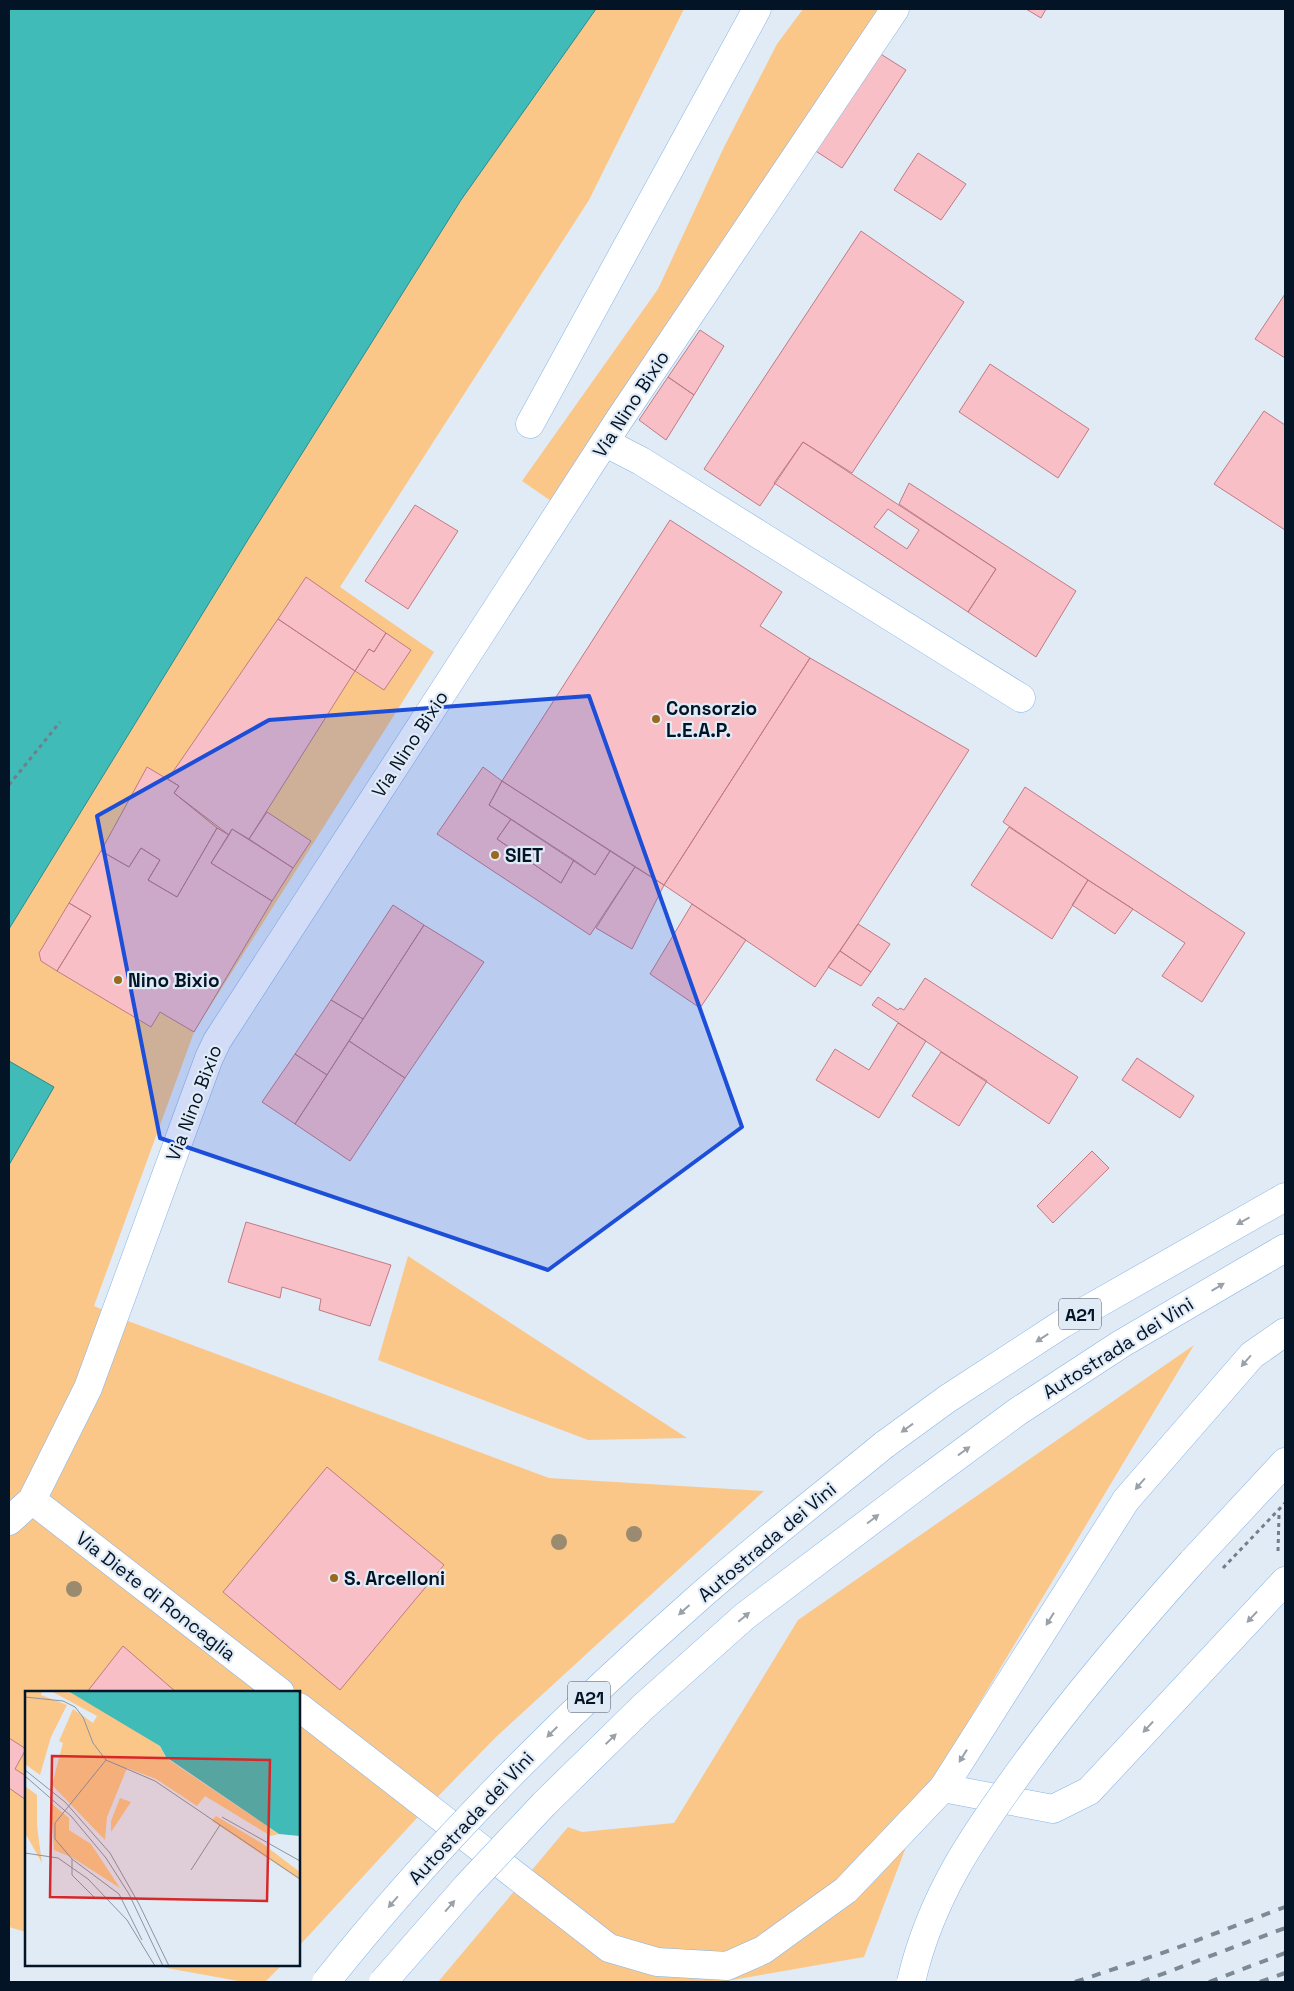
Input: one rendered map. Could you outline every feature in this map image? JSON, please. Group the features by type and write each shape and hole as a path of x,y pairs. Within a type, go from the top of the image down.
{"main road":[{"path":"530,424 757,9"},
{"name":"Via Nino Bixio","path":"9,1521 32,1500 88,1388 209,1058 217,1041 606,443 895,9"},
{"path":"606,443 641,461 1021,698"},
{"name":"Autostrada dei Vini","path":"326,1982 421,1869 554,1731 609,1678 699,1597 876,1452 947,1399 1062,1324 1285,1197"},
{"name":"Autostrada dei Vini","path":"383,1982 467,1886 544,1804 643,1707 745,1616 1017,1412 1130,1339 1285,1248"},
{"path":"300,1708 610,1948 657,1962 727,1966 763,1950 846,1890 943,1788 1126,1500 1252,1355 1285,1332"},
{"path":"911,1982 931,1920 949,1877 993,1808 1046,1735 1119,1643 1285,1462"},
{"name":"Via Diete di Roncaglia","path":"32,1500 279,1691"},
{"path":"943,1788 1053,1809 1089,1791 1285,1581"}],"path":[{"path":"9,785 60,722"},
{"path":"1221,1571 1285,1504"}],"highlighted area":[{"path":"589,696 742,1127 548,1270 160,1138 97,816 269,720"}],"shaded area":[{"path":"9,9 596,9 461,200 249,538 9,929"},
{"path":"596,9 684,9 589,200 340,587 434,652 194,1032 94,1306 128,1321 549,1478 764,1491 496,1737 416,1819 300,1945 300,1691 25,1691 25,1932 9,1927 9,929 249,538 461,200"},
{"path":"803,9 906,9 573,516 522,481 658,289 724,147 777,44"},
{"path":"9,1061 54,1087 9,1165"},
{"path":"408,1256 687,1438 588,1440 378,1360"},
{"path":"1194,1345 929,1787 864,1957 721,1982 438,1982 568,1827 582,1832 674,1823 798,1620"},
{"path":"156,1966 281,1966 265,1982 244,1982"}],"building":[{"path":"1026,9 1046,9 1041,18"},
{"path":"879,53 906,70 842,168 814,150"},
{"path":"918,153 966,184 941,220 894,190"},
{"path":"861,231 964,302 852,473 803,442 760,506 704,469"},
{"path":"1285,294 1285,358 1255,339"},
{"path":"700,330 724,346 694,395 668,377"},
{"path":"990,364 1089,429 1058,478 959,412"},
{"path":"668,377 694,395 666,440 639,420"},
{"path":"1264,411 1285,425 1285,530 1214,484"},
{"path":"803,442 996,569 968,612 774,483","holes":["888,509 919,530 907,549 874,527"]},
{"path":"909,483 1076,591 1036,657 968,612 996,569 899,504"},
{"path":"415,505 458,531 408,609 365,581"},
{"name":"Consorzio L.E.A.P.","path":"670,520 782,592 760,626 810,658 664,885 502,781"},
{"path":"306,577 386,633 374,652 369,649 355,671 278,619"},
{"path":"278,619 355,671 249,839 232,829 229,835 174,793 179,786 168,779"},
{"path":"386,633 411,650 384,690 355,671 369,649 374,652"},
{"path":"810,658 969,750 858,924 815,987 664,885"},
{"path":"147,767 179,786 174,793 217,828 177,897 148,880 160,860 141,848 129,867 101,851"},
{"name":"SIET","path":"483,767 502,781 489,805 511,819 497,839 561,883 574,860 595,875 610,851 635,867 590,935 437,834"},
{"path":"502,781 610,851 595,875 489,805"},
{"path":"1025,787 1245,933 1202,1002 1162,976 1185,943 1003,822"},
{"path":"267,812 311,841 293,868 249,839"},
{"path":"511,819 574,860 561,883 497,839"},
{"path":"1009,827 1088,880 1052,939 971,885"},
{"path":"217,828 229,835 211,863 272,901 194,1032 160,1012 151,1027 57,971 91,916 69,903 101,851 129,867 141,848 160,860 148,880 177,897"},
{"path":"232,829 293,868 272,901 211,863"},
{"path":"635,867 664,885 632,949 596,928"},
{"path":"1088,880 1133,909 1115,934 1072,905"},
{"path":"69,903 91,916 57,971 41,961 39,953"},
{"path":"692,904 746,940 700,1008 650,974"},
{"path":"393,905 424,925 363,1019 331,1000"},
{"path":"858,924 890,944 871,972 840,951"},
{"path":"424,925 484,962 405,1078 349,1041"},
{"path":"840,951 871,972 861,986 828,967"},
{"path":"925,978 1078,1077 1049,1124 872,1005 878,997 898,1010 900,1008 904,1010"},
{"path":"331,1000 363,1019 327,1075 295,1054"},
{"path":"898,1023 926,1041 879,1118 816,1080 835,1049 869,1070"},
{"path":"349,1041 405,1078 350,1161 295,1124"},
{"path":"941,1052 987,1081 959,1126 912,1096"},
{"path":"295,1054 327,1075 295,1124 262,1102"},
{"path":"1137,1058 1194,1096 1180,1118 1122,1080"},
{"path":"1092,1151 1109,1168 1053,1223 1037,1206"},
{"path":"246,1222 391,1265 370,1326 319,1310 321,1299 282,1287 280,1298 228,1282"},
{"name":"S. Arcelloni","path":"327,1467 444,1565 340,1690 223,1592"},
{"path":"123,1646 175,1691 88,1691"},
{"path":"9,1738 25,1748 15,1769 25,1775 25,1799 9,1788"}],"railway":[{"path":"1075,1982 1174,1949 1285,1907"},
{"path":"1141,1982 1285,1928"},
{"path":"1209,1982 1285,1953"},
{"path":"1260,1982 1285,1973"}],"place":[{"name":"Consorzio L.E.A.P.","path":"656,719"},
{"name":"SIET","path":"495,855"},
{"name":"Nino Bixio","path":"118,980"},
{"name":"S. Arcelloni","path":"334,1578"}]}
